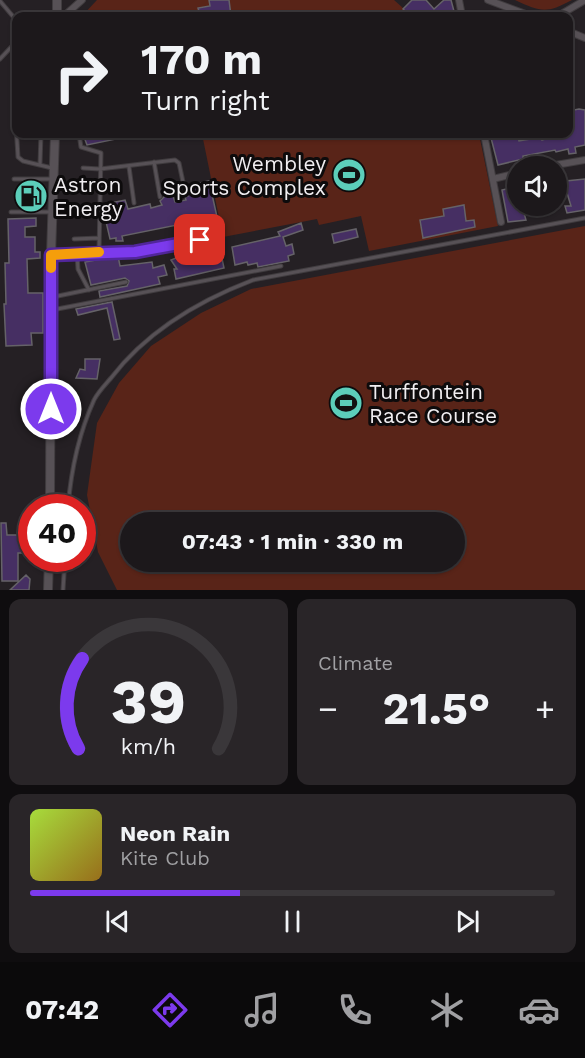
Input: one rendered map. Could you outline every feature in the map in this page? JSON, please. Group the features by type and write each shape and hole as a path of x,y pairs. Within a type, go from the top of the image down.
{"street":[{"path":"68,12 82,0"},
{"path":"488,0 520,12"},
{"path":"565,12 585,0"},
{"path":"50,494 51,255 55,138"},
{"path":"485,138 501,222"},
{"path":"567,163 585,160"},
{"path":"493,179 507,176"},
{"path":"48,590 49,572"}],"lane":[{"path":"0,0 12,16"},
{"path":"0,59 12,46"},
{"path":"17,138 18,157 23,161 53,168"},
{"path":"40,138 40,164"},
{"path":"80,138 81,147 101,153 99,252"},
{"path":"83,168 100,169 175,160 179,163 183,182"},
{"path":"154,162 160,197"},
{"path":"129,166 134,203"},
{"path":"14,179 53,179"},
{"path":"24,179 24,212"},
{"path":"37,212 38,179"},
{"path":"11,212 53,212"},
{"path":"76,213 99,213"},
{"path":"69,494 82,432 95,398 133,351 153,334 200,304 253,280 585,218"},
{"path":"74,239 99,238"},
{"path":"51,255 135,252 200,240"},
{"path":"77,254 78,269 89,290"},
{"path":"52,310 281,266"},
{"path":"51,297 126,282"},
{"path":"63,590 64,572"}],"shaded area":[{"path":"97,0 394,0 408,12 86,12"},
{"path":"515,0 572,0 556,8 544,10"},
{"name":"Wembley Sports Complex","path":"203,138 480,138 498,226 369,251 361,216 319,225 317,219 223,237"},
{"name":"Turffontein Race Course","path":"585,226 585,590 117,590 98,552 96,494 87,494 97,423 119,383 151,346 201,313 251,289"}],"building":[{"path":"209,0 229,0 230,12 199,12 198,8 210,6"},
{"path":"412,0 426,0 434,9 444,0 451,0 454,12 406,12 403,9"},
{"path":"573,110 585,110 585,145 575,147 576,153 569,154 568,149 523,156 507,156 507,163 498,165 491,138 518,138 519,141 537,138 542,140 573,138"},
{"path":"84,138 121,138 87,145"},
{"path":"585,179 585,210 567,213 567,206 571,206 567,193 567,181"},
{"path":"209,181 217,217 122,236 123,241 116,241 116,238 110,239 104,213 117,210 115,202 125,200 128,209 150,204 151,208 162,205 160,201 167,194 172,193 175,202 186,200 185,197 188,196 185,186"},
{"path":"507,189 507,216 525,216 526,220 508,222 502,190"},
{"path":"464,205 466,221 474,220 475,227 423,238 420,220 444,216 443,209"},
{"path":"36,218 36,226 25,227 25,237 35,237 35,252 40,252 40,258 27,259 28,293 43,293 43,333 31,333 32,345 6,346 4,304 6,304 5,263 9,263 8,219"},
{"path":"301,223 303,230 283,237 286,246 292,244 294,254 288,256 289,261 258,267 257,263 248,265 247,262 235,265 232,247 280,236 278,232"},
{"path":"356,229 358,237 334,243 332,234"},
{"path":"220,249 224,268 176,279 174,269 177,269 171,260"},
{"path":"118,256 120,266 152,262 153,268 164,265 167,275 158,277 160,284 100,297 99,291 127,286 129,281 125,278 91,285 85,262"},
{"path":"112,302 120,339 114,340 107,308 78,315 76,309"},
{"path":"85,359 100,359 97,379 76,378 80,369 85,370"},
{"path":"1,523 6,523 7,535 18,535 18,581 2,581"},
{"path":"26,575 30,579 29,590 10,590"}],"slow traffic":[{"path":"51,268 51,255 99,252"}],"place":[{"name":"Wembley Sports Complex","path":"349,175"},
{"name":"Astron Energy","path":"31,196"},
{"name":"Turffontein Race Course","path":"346,403"}],"route":[{"path":"51,409 51,255 110,251 135,252 200,240"}]}
